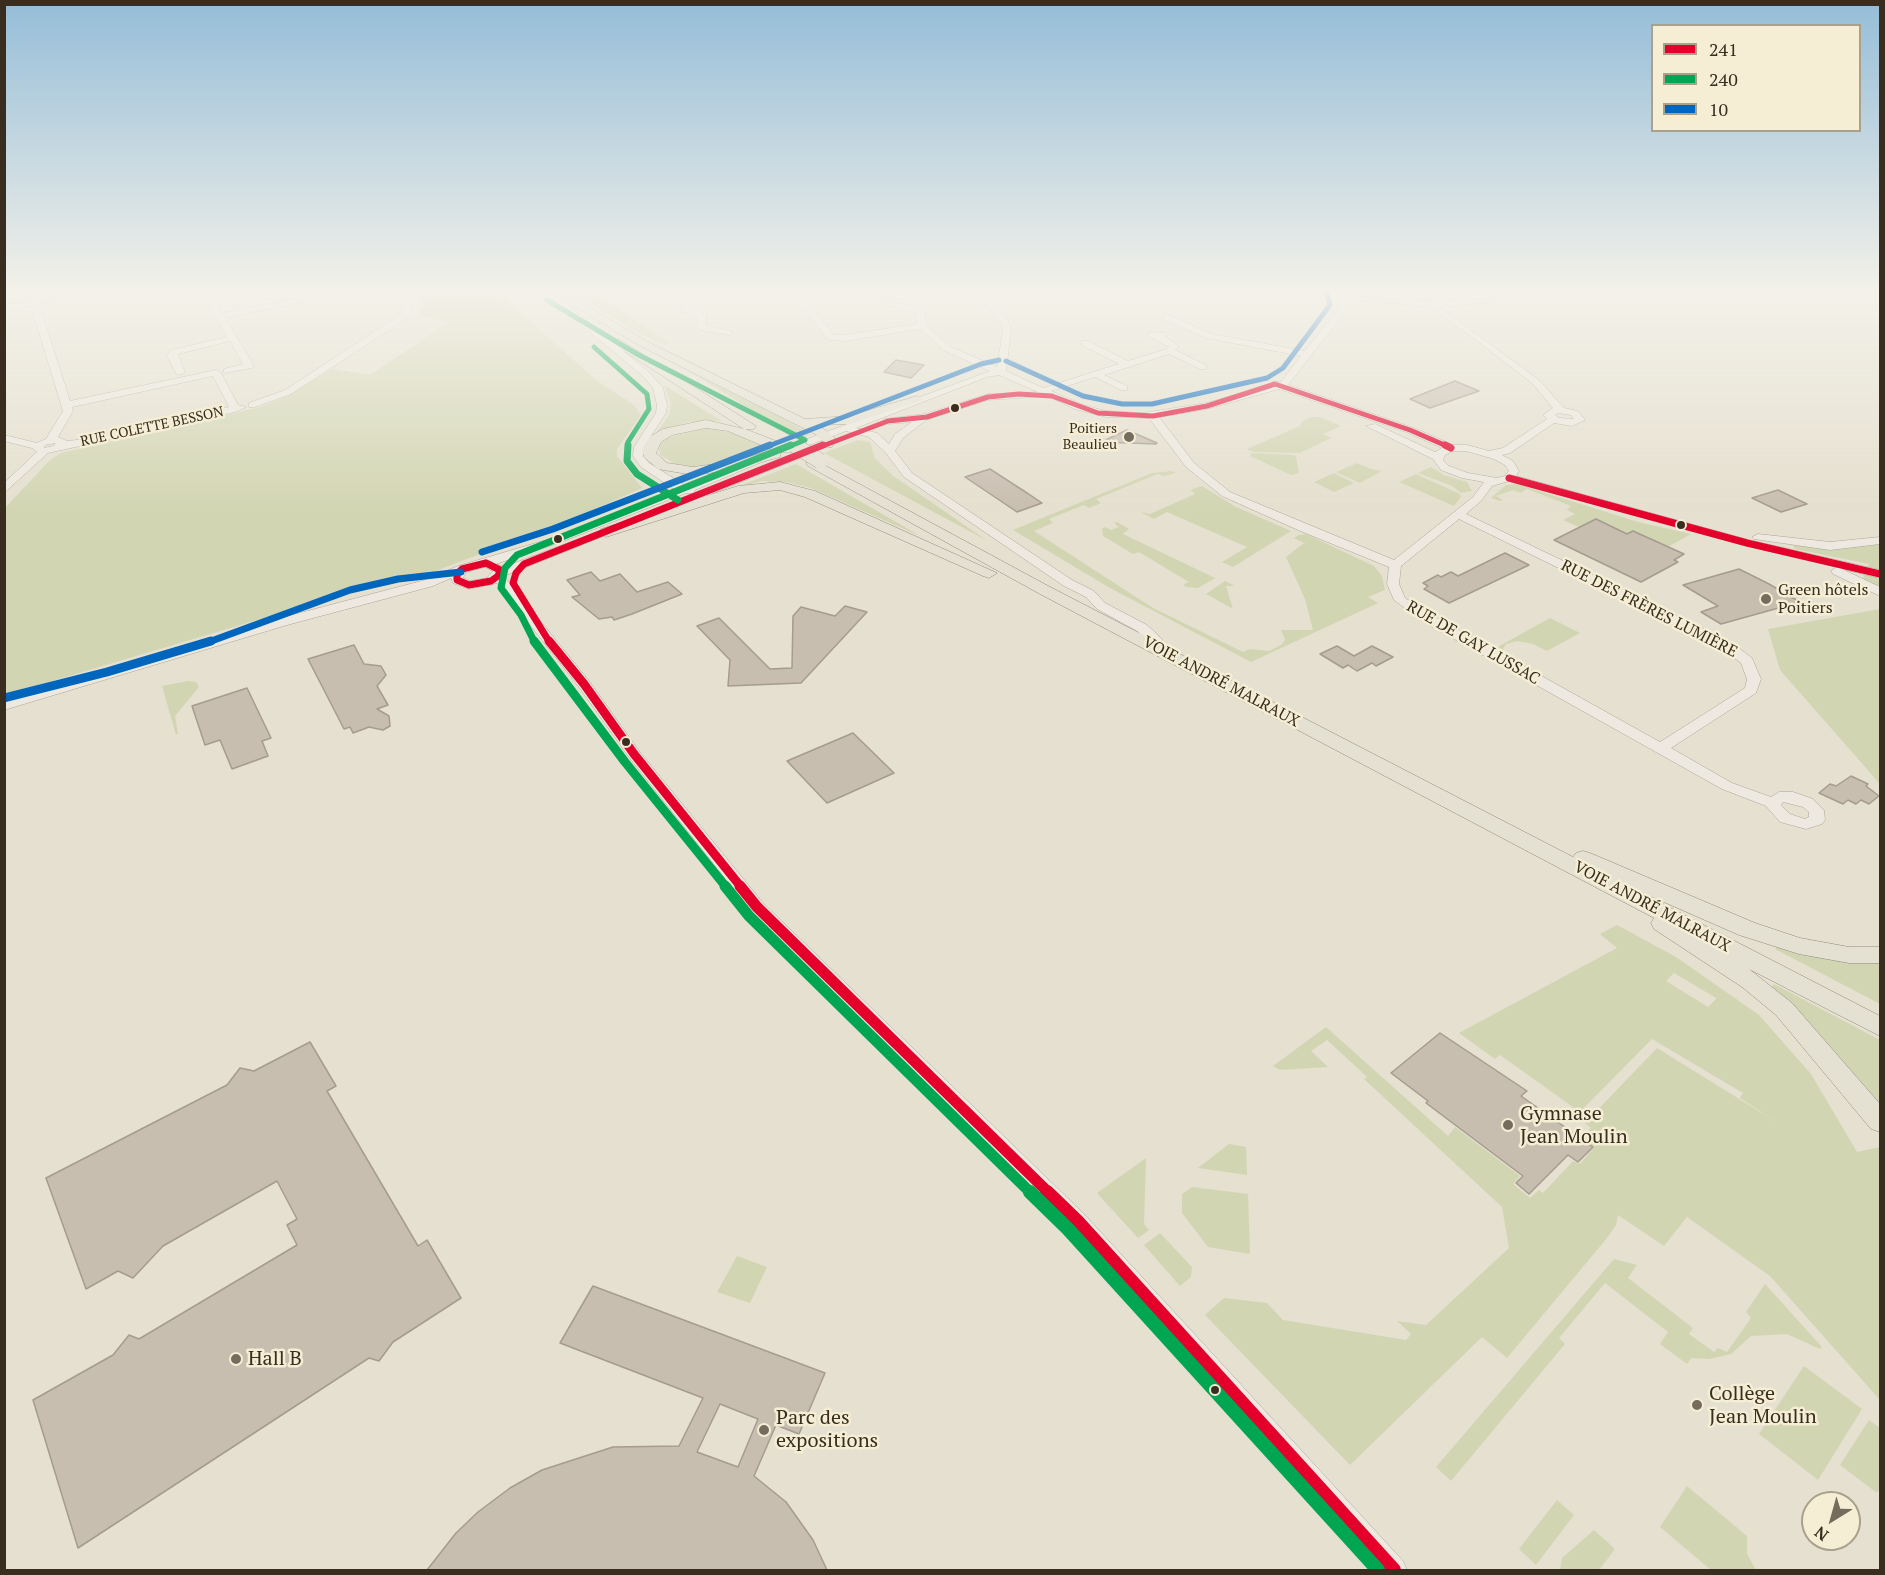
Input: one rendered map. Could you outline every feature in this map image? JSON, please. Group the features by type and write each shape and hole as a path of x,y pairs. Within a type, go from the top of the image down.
{"main road":[{"name":"VOIE ANDRÉ MALRAUX","path":"649,364 779,446 816,462 1155,640 1881,1027"},
{"path":"681,364 795,420 826,440"},
{"path":"795,420 837,423 917,400"},
{"path":"691,425 722,425 779,446 733,466 693,471 663,466 649,454 651,445 662,435 691,425"},
{"name":"VOIE ANDRÉ MALRAUX","path":"816,462 1046,591 1534,841 1881,1015"},
{"path":"606,532 743,489 786,486 810,494 1003,579 1046,591"},
{"path":"1534,841 1747,929 1799,946 1849,955 1881,955"},
{"path":"1534,841 1750,981 1798,1024 1881,1121"}],"street":[{"path":"4,490 40,449 50,441 68,414 54,364"},
{"path":"176,364 182,376"},
{"path":"227,370 249,366 248,364"},
{"name":"RUE COLETTE BESSON","path":"40,449 86,442 243,407 288,392 332,364"},
{"path":"632,364 658,388 661,395 661,413 657,423 639,447 638,456 645,465 684,490 708,493"},
{"path":"981,364 1052,396 1098,413 1153,416 1207,406 1275,387 1302,364"},
{"path":"4,710 64,697 140,670 247,637 282,622 399,591 471,565 522,553 684,490 779,446 826,440 863,431 997,380 1002,364"},
{"path":"1041,391 1126,364"},
{"path":"1196,364 1203,367"},
{"path":"1512,364 1536,382 1560,410"},
{"path":"399,591 487,583 499,574 708,493 826,440 844,428 985,375 1001,372"},
{"path":"67,405 182,376 216,373 243,407"},
{"path":"1096,374 1124,388"},
{"path":"1275,387 1410,430 1451,448"},
{"path":"1275,387 1354,418 1437,457 1445,468 1466,476 1497,481"},
{"path":"890,450 899,436 927,417 961,404 988,397 1019,394 1052,396"},
{"path":"1490,454 1506,451 1558,421 1576,422 1581,418 1574,413 1560,410 1549,412 1558,421"},
{"path":"1153,416 1190,465 1219,490 1302,528 1395,565 1477,500 1482,490 1497,481 1510,469 1516,454 1558,421"},
{"path":"885,422 927,417"},
{"path":"885,422 890,450"},
{"path":"844,428 863,431 879,439 908,475 1068,583 1089,594 1101,606 1142,628 1155,640"},
{"path":"4,438 40,449"},
{"path":"50,441 61,441 62,445"},
{"path":"1437,457 1443,451 1451,448 1467,448 1490,454 1531,482 1619,510 1789,553 1854,573 1881,592"},
{"path":"1510,469 1777,546 1877,570"},
{"path":"1466,476 1482,490"},
{"path":"1628,504 1751,535 1810,544 1846,546 1881,541"},
{"name":"RUE DES FRÈRES LUMIÈRE","path":"1457,514 1726,645 1747,661 1754,679 1750,690 1660,749"},
{"path":"486,563 496,566 499,574 547,639 589,690 634,754 757,907 1070,1214 1395,1570"},
{"path":"524,564 515,575 513,585 531,609 547,639"},
{"name":"RUE DE GAY LUSSAC","path":"1395,565 1392,574 1395,591 1410,609 1727,786 1773,803"},
{"path":"461,570 456,578 508,600 547,639"},
{"path":"1854,573 1877,570"},
{"path":"4,706 246,642 336,607"}],"green space":[{"path":"387,364 577,364 596,380 634,405 641,415 617,449 617,456 642,488 584,514 433,572 345,594 5,695 5,508 50,460 61,453 260,407 281,399 332,369 370,375"},
{"path":"693,374 782,418 810,434 801,440"},
{"path":"664,385 722,421 688,422 656,433 669,415 671,403"},
{"path":"1311,417 1320,417 1341,426 1323,434 1331,438 1300,453 1253,452 1247,449 1300,426 1302,421"},
{"path":"706,428 734,433 773,451 721,464 695,467 676,464 660,455 659,447 666,438"},
{"path":"858,440 870,442 875,458 892,475 986,540 824,453"},
{"path":"1252,453 1296,456 1299,473 1291,475 1250,456"},
{"path":"1357,463 1382,471 1360,483 1336,472"},
{"path":"796,464 920,536 811,488 786,482 761,481 708,498"},
{"path":"1431,467 1444,475 1467,482 1472,491 1461,493 1452,486 1418,473"},
{"path":"1172,471 1176,473 1164,476 1158,474 1096,499 1101,503 1089,508 1084,505 1049,519 1053,523 1034,531 1153,608 1243,652 1250,649 1269,651 1281,645 1285,640 1281,630 1313,630 1305,599 1286,557 1304,543 1294,538 1299,535 1306,534 1374,566 1382,576 1385,590 1368,597 1378,603 1251,662 1110,588 1013,530 1152,473"},
{"path":"1334,473 1354,483 1334,492 1314,482"},
{"path":"1416,474 1460,494 1461,497 1454,506 1399,482"},
{"path":"1517,484 1638,522 1691,534 1668,547 1633,531 1627,534 1596,519 1579,527 1563,520 1575,514 1567,510 1571,506 1527,489 1520,493 1513,490 1496,496 1503,500 1500,501 1491,498 1506,485"},
{"path":"1202,486 1236,507 1291,531 1233,567 1222,562 1247,547 1167,512 1154,519 1141,512 1150,514 1195,494 1190,490"},
{"path":"1117,522 1129,529 1123,534 1215,578 1198,588 1186,587 1183,585 1189,582 1139,552 1133,554 1103,536 1102,529 1105,527 1111,530 1119,527 1114,523"},
{"path":"1880,544 1880,591 1863,579 1869,564 1795,549 1793,545 1836,549"},
{"path":"1225,581 1235,586 1226,586 1233,609 1206,594"},
{"path":"1880,609 1880,784 1780,670 1768,629"},
{"path":"1550,618 1580,633 1547,651 1533,644 1518,641 1506,644 1503,649 1506,655 1494,649"},
{"path":"188,681 196,682 199,687 175,716 178,734 176,735 162,686"},
{"path":"1617,925 1676,957 1759,1015 1811,1074 1857,1152 1880,1147 1880,1400 1770,1276 1687,1217 1664,1246 1618,1215 1616,1225 1607,1238 1507,1358 1482,1337 1350,1465 1205,1315 1224,1298 1267,1303 1283,1320 1406,1340 1411,1334 1397,1321 1426,1325 1509,1248 1502,1207 1364,1079 1367,1077 1327,1040 1311,1051 1328,1067 1280,1070 1273,1066 1326,1027 1448,1136 1455,1127 1520,1176 1513,1184 1530,1198 1539,1190 1543,1193 1573,1161 1580,1164 1594,1147 1581,1137 1591,1128 1585,1123 1657,1048 1778,1123 1740,1098 1743,1093 1652,1039 1580,1112 1500,1055 1495,1059 1459,1033 1617,948 1600,934","holes":["1674,973 1716,998 1708,1007 1666,981"]},
{"path":"1779,944 1861,961 1880,962 1880,1004 1775,949"},
{"path":"1774,984 1880,1040 1880,1110 1819,1035 1770,988"},
{"path":"1229,1144 1246,1147 1247,1175 1198,1168"},
{"path":"1146,1158 1144,1224 1149,1230 1138,1238 1097,1193"},
{"path":"1192,1187 1248,1194 1250,1254 1208,1247 1182,1213 1182,1194"},
{"path":"1160,1233 1192,1267 1191,1277 1180,1286 1144,1245"},
{"path":"737,1256 767,1267 750,1303 717,1292"},
{"path":"1614,1259 1637,1265 1628,1278 1693,1328 1689,1334 1714,1352 1718,1348 1727,1352 1751,1318 1746,1312 1765,1284 1822,1347 1820,1349 1787,1334 1751,1336 1731,1354 1709,1359 1691,1358 1687,1364 1660,1344 1668,1332 1605,1283 1559,1338 1565,1344 1451,1481 1436,1467"},
{"path":"1804,1366 1862,1409 1818,1480 1759,1434"},
{"path":"1869,1420 1880,1428 1880,1488 1877,1493 1840,1465"},
{"path":"1687,1486 1747,1536 1747,1554 1756,1570 1711,1570 1660,1527"},
{"path":"1557,1500 1574,1515 1536,1565 1519,1549"},
{"path":"1594,1530 1615,1549 1599,1570 1560,1570 1562,1558"}],"building":[{"path":"892,364 924,365 911,378 884,372"},
{"path":"1455,381 1479,391 1430,408 1410,399"},
{"name":"Poitiers Beaulieu","path":"1127,430 1157,443 1101,442"},
{"path":"990,469 1042,503 1017,512 965,477"},
{"path":"1778,490 1807,504 1781,512 1752,498"},
{"path":"1596,519 1627,534 1633,531 1684,554 1674,560 1678,562 1641,582 1554,540"},
{"path":"1505,553 1529,565 1449,603 1424,589 1428,586 1423,583 1438,575 1441,577 1451,572 1458,576"},
{"name":"Green hôtels Poitiers","path":"1739,569 1800,602 1721,624 1701,612 1718,606 1683,585"},
{"path":"591,572 600,581 620,574 637,592 668,582 682,594 614,620 612,617 599,619 572,597 580,595 567,580"},
{"path":"845,606 867,612 801,683 728,686 730,660 697,626 719,618 770,669 792,668 793,616 801,607 835,616"},
{"path":"354,645 364,664 381,666 386,675 377,686 388,705 377,709 389,716 390,726 383,730 369,727 353,733 350,727 344,729 308,659"},
{"path":"1337,646 1354,656 1372,646 1393,657 1376,666 1372,663 1357,671 1348,665 1343,668 1320,654"},
{"path":"247,688 271,738 262,741 268,756 232,769 220,740 205,745 192,706"},
{"path":"853,733 894,773 827,803 787,761"},
{"path":"1851,776 1868,784 1866,786 1879,796 1869,804 1861,800 1856,804 1848,800 1843,804 1819,793 1830,784 1836,786"},
{"name":"Gymnase Jean Moulin","path":"1440,1033 1527,1091 1521,1096 1593,1147 1578,1162 1568,1155 1529,1194 1516,1183 1523,1176 1426,1103 1428,1101 1391,1073"},
{"name":"Hall B","path":"310,1042 336,1086 327,1091 418,1246 427,1240 461,1298 393,1342 379,1361 369,1358 78,1548 33,1400 113,1355 129,1335 139,1339 297,1245 287,1225 297,1219 277,1181 163,1246 133,1278 118,1271 86,1289 46,1178 227,1085 240,1068 254,1071"},
{"name":"Parc des expositions","path":"593,1286 825,1373 799,1434 776,1425 754,1476 786,1502 813,1540 827,1570 427,1570 456,1533 478,1512 510,1488 542,1470 613,1447 679,1446 703,1398 560,1343","holes":["720,1404 758,1419 738,1467 697,1452"]}],"transit line":[{"name":"240","path":"613,364 647,394 649,409 628,442 627,461 637,474 678,500"},
{"name":"240","path":"656,364 805,440 517,555 505,568 501,588 521,615 537,646 574,691 625,762 749,916 1068,1229 1378,1570"},
{"name":"10","path":"482,552 553,529 983,364"},
{"name":"10","path":"1012,364 1083,396 1122,404 1152,404 1267,378 1286,364"},
{"name":"241","path":"1394,1570 1077,1221 757,907 634,754 584,684 547,639 513,583 516,573 524,564 785,460 888,421 927,417 988,397 1019,394 1052,396 1098,413 1153,416 1207,406 1275,384 1410,430 1451,448"},
{"name":"241","path":"1509,478 1747,543 1880,574"},
{"name":"241","path":"486,563 500,570 498,576 491,581 469,585 457,580 457,574 462,569 486,563"},
{"name":"10","path":"4,698 107,672 231,635 350,590 398,579 461,572"}],"place":[{"name":"Poitiers Beaulieu","path":"1129,437"},
{"name":"Green hôtels Poitiers","path":"1766,599"},
{"name":"Gymnase Jean Moulin","path":"1508,1125"},
{"name":"Hall B","path":"236,1359"},
{"name":"Collège Jean Moulin","path":"1697,1405"},
{"name":"Parc des expositions","path":"764,1430"}]}
